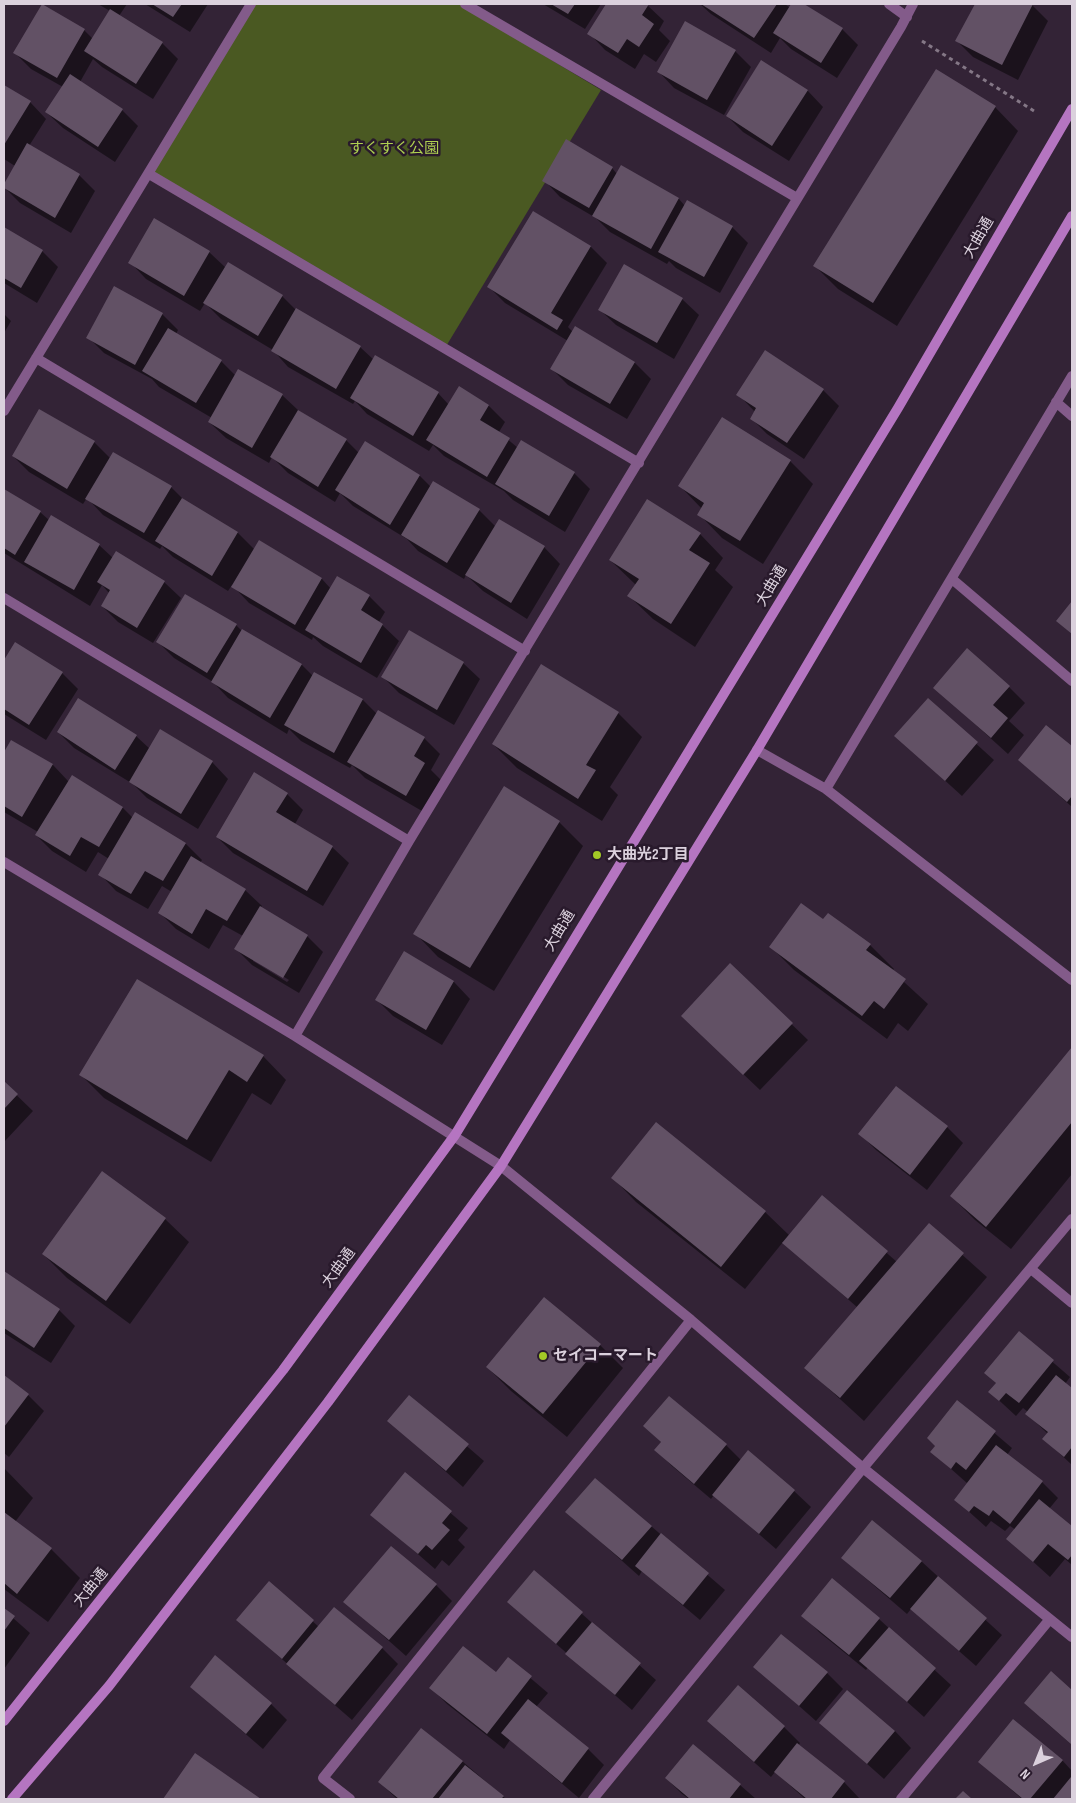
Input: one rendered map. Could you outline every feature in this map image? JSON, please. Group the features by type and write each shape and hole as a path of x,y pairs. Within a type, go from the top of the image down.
{"street":[{"path":"4,411 251,4"},
{"path":"465,4 797,198"},
{"path":"889,4 908,17"},
{"path":"295,1036 409,841 908,17 913,4"},
{"name":"大曲通","path":"4,1721 283,1370 455,1135 898,408 1072,108"},
{"path":"149,174 639,463"},
{"path":"12,1799 109,1686 328,1402 501,1166 757,750 1072,216"},
{"path":"36,358 525,651"},
{"path":"826,790 1072,376"},
{"path":"1056,402 1072,416"},
{"path":"952,579 1072,680"},
{"path":"4,598 409,841"},
{"path":"757,750 826,790 1072,980"},
{"path":"4,862 295,1036 455,1135 501,1166 691,1320 863,1468 1072,1637"},
{"path":"593,1799 863,1468 1072,1219"},
{"path":"1031,1269 1072,1303"},
{"path":"350,1799 323,1778 691,1320"},
{"path":"901,1799 1050,1619"}],"path":[{"path":"901,28 1034,111"}],"green space":[{"name":"すくすく公園","path":"251,4 459,4 601,90 445,348 149,174"}],"building":[{"path":"42,4 85,29 57,78 13,53"},
{"path":"152,4 182,4 173,17"},
{"path":"551,4 575,4 568,14"},
{"path":"606,4 649,4 642,15 654,24 639,47 627,39 618,53 587,34"},
{"path":"701,4 777,4 754,38"},
{"path":"791,4 804,4 843,28 821,63 773,33"},
{"path":"975,4 1033,4 1002,65 955,41"},
{"path":"110,9 163,42 136,84 84,51"},
{"path":"685,21 736,50 707,100 657,72"},
{"path":"761,60 808,90 772,146 726,116"},
{"path":"936,69 996,106 873,303 813,266"},
{"path":"70,74 123,109 98,147 45,112"},
{"path":"4,85 31,101 4,145"},
{"path":"566,139 613,167 589,208 542,181"},
{"path":"27,143 80,174 55,218 4,188 4,184"},
{"path":"621,165 679,198 651,249 592,216"},
{"path":"687,200 733,226 704,277 658,252"},
{"path":"533,211 591,246 551,313 563,320 557,330 487,287"},
{"path":"154,218 210,251 184,296 128,263"},
{"path":"4,227 43,250 21,288 4,278"},
{"path":"228,262 283,295 258,336 203,303"},
{"path":"624,264 683,298 657,343 598,310"},
{"path":"114,286 163,313 135,365 86,338"},
{"path":"296,308 361,346 336,389 271,351"},
{"path":"575,326 635,362 610,404 550,369"},
{"path":"168,328 222,360 196,403 142,371"},
{"path":"765,350 824,389 787,443 750,419 756,408 736,395"},
{"path":"375,355 439,392 413,436 350,398"},
{"path":"238,369 283,394 252,448 208,422"},
{"path":"459,386 489,405 480,420 510,438 487,477 426,440"},
{"path":"39,409 95,441 67,489 12,456"},
{"path":"298,410 347,439 318,487 270,457"},
{"path":"722,417 791,460 740,541 697,515 704,503 678,486"},
{"path":"521,440 575,472 549,516 495,484"},
{"path":"365,441 420,475 390,525 335,490"},
{"path":"113,452 172,486 144,533 85,499"},
{"path":"433,481 480,509 447,563 401,535"},
{"path":"4,489 41,511 15,555 4,548"},
{"path":"182,498 238,532 212,576 155,541"},
{"path":"647,499 701,533 689,550 710,563 671,624 627,596 639,579 609,560"},
{"path":"51,515 100,544 74,590 24,562"},
{"path":"499,519 545,546 511,603 465,575"},
{"path":"259,540 322,578 295,625 231,587"},
{"path":"116,551 165,581 137,628 101,606 110,590 97,582"},
{"path":"337,576 370,595 361,610 383,624 361,663 305,630"},
{"path":"185,594 237,624 207,673 156,642"},
{"path":"1072,601 1072,634 1056,621"},
{"path":"242,629 302,664 270,718 211,682"},
{"path":"409,630 464,662 437,710 381,677"},
{"path":"15,642 63,672 29,725 4,709 4,660"},
{"path":"967,648 1010,686 993,705 1008,718 991,738 933,688"},
{"path":"541,664 619,712 586,765 596,770 578,799 492,744"},
{"path":"314,672 363,699 334,753 284,725"},
{"path":"78,698 137,735 115,770 57,732"},
{"path":"928,698 978,742 945,781 894,736"},
{"path":"378,710 425,737 414,756 425,763 406,796 347,762"},
{"path":"1046,725 1072,746 1072,796 1067,802 1018,760"},
{"path":"160,729 213,761 181,814 129,782"},
{"path":"11,740 53,764 22,817 4,806 4,752"},
{"path":"254,772 288,793 276,812 333,846 307,891 216,837"},
{"path":"72,775 123,807 99,847 81,837 70,856 35,835"},
{"path":"504,786 560,821 470,968 413,934"},
{"path":"135,812 186,843 163,881 145,871 131,894 98,875"},
{"path":"191,856 246,889 227,921 206,909 192,934 158,913"},
{"path":"801,903 823,919 828,913 871,944 866,950 906,979 884,1009 874,1001 862,1016 769,947"},
{"path":"260,906 308,935 283,978 234,949"},
{"path":"404,951 454,981 426,1030 375,1000"},
{"path":"730,963 793,1023 743,1075 681,1016"},
{"path":"137,979 264,1055 247,1082 229,1070 187,1140 79,1075"},
{"path":"1072,1047 1072,1122 986,1227 950,1196"},
{"path":"4,1081 18,1094 4,1109"},
{"path":"896,1086 948,1126 910,1175 858,1134"},
{"path":"656,1122 766,1211 721,1267 611,1178"},
{"path":"102,1171 166,1218 106,1301 42,1254"},
{"path":"822,1195 888,1251 848,1299 782,1243"},
{"path":"929,1223 964,1253 840,1398 804,1368"},
{"path":"4,1271 60,1309 34,1348 4,1328"},
{"name":"セイコーマート","path":"544,1297 601,1344 543,1414 486,1367"},
{"path":"1019,1331 1054,1360 1019,1403 1006,1393 999,1401 988,1392 996,1383 984,1373"},
{"path":"4,1375 29,1394 4,1427"},
{"path":"1056,1375 1072,1388 1072,1447 1064,1457 1042,1439 1048,1432 1025,1414"},
{"path":"409,1395 469,1444 446,1471 387,1421"},
{"path":"669,1396 727,1444 694,1484 654,1450 661,1442 643,1426"},
{"path":"957,1400 996,1431 966,1470 956,1462 951,1469 930,1452 935,1446 927,1438"},
{"path":"996,1445 1043,1481 1010,1524 993,1510 989,1516 974,1506 969,1512 954,1500"},
{"path":"748,1450 795,1490 759,1534 712,1495"},
{"path":"405,1472 452,1511 442,1523 450,1530 432,1550 426,1545 418,1554 370,1515"},
{"path":"595,1478 652,1526 622,1560 565,1512"},
{"path":"1039,1499 1072,1526 1072,1555 1068,1560 1048,1544 1033,1562 1006,1539"},
{"path":"4,1512 52,1548 17,1594 4,1583"},
{"path":"872,1520 922,1561 890,1598 841,1558"},
{"path":"661,1533 709,1573 683,1605 635,1566"},
{"path":"391,1546 437,1584 389,1640 343,1602"},
{"path":"534,1570 583,1612 556,1644 507,1602"},
{"path":"938,1576 987,1618 959,1651 910,1609"},
{"path":"832,1578 880,1618 849,1655 801,1616"},
{"path":"269,1581 314,1620 282,1659 236,1620"},
{"path":"334,1607 383,1647 335,1705 286,1664"},
{"path":"4,1608 15,1616 4,1631"},
{"path":"592,1622 641,1663 615,1695 565,1654"},
{"path":"889,1627 936,1668 907,1702 859,1661"},
{"path":"781,1634 828,1672 799,1706 753,1667"},
{"path":"463,1646 496,1672 508,1657 532,1676 487,1734 429,1688"},
{"path":"215,1655 272,1703 246,1734 190,1687"},
{"path":"1051,1671 1072,1690 1072,1745 1024,1703"},
{"path":"738,1685 785,1726 754,1762 707,1721"},
{"path":"847,1690 895,1731 867,1764 819,1723"},
{"path":"528,1699 589,1748 562,1783 501,1733"},
{"path":"1013,1719 1063,1760 1030,1799 1023,1799 978,1762"},
{"path":"421,1728 463,1761 432,1799 399,1799 378,1782"},
{"path":"797,1743 845,1781 831,1799 807,1799 774,1772"},
{"path":"693,1744 741,1784 729,1799 690,1799 665,1778"},
{"path":"195,1753 261,1799 163,1799"},
{"path":"465,1765 504,1796 501,1799 438,1799"},
{"path":"1071,1777 1072,1799 1053,1799"},
{"path":"963,1791 972,1799 955,1799"}],"place":[{"name":"大曲光2丁目","path":"597,855"},
{"name":"セイコーマート","path":"543,1356"}]}
